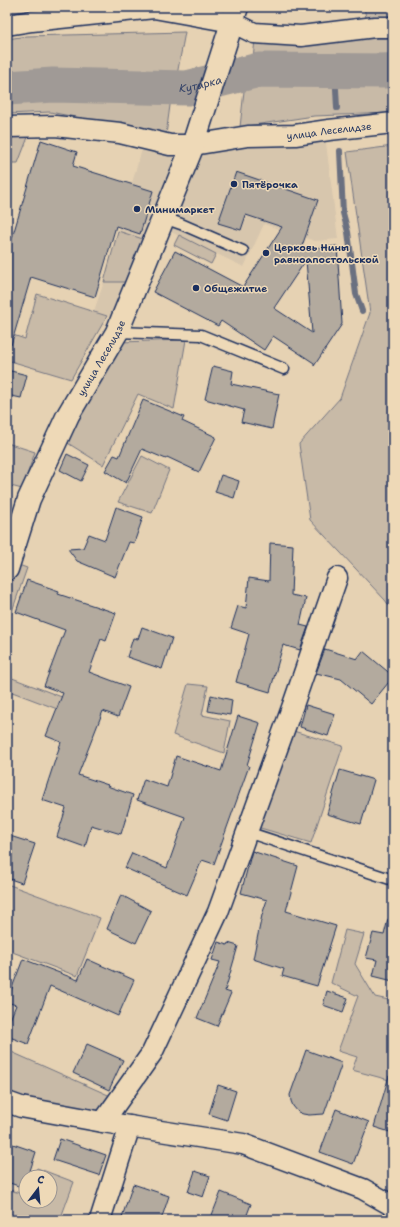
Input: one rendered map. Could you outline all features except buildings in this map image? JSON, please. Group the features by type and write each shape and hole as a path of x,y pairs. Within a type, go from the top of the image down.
{"street":[{"path":"7,24 153,7 234,15 254,33 301,36 375,27 393,27"},
{"path":"196,136 234,15"},
{"name":"улица Леселидзе","path":"7,127 55,126 120,133 170,145 196,136 295,135 393,123"},
{"name":"улица Леселидзе","path":"7,569 29,499 68,415 117,332 196,136"},
{"path":"103,1122 152,1053 218,912 337,578"},
{"path":"7,1102 21,1107 103,1122 243,1144 363,1189 393,1206"},
{"path":"100,1220 130,1126"}],"lane":[{"path":"164,218 243,251"},
{"path":"117,332 201,335 284,369"},
{"path":"247,832 393,880"}],"shaded area":[{"path":"364,7 393,7 393,23 367,23"},
{"path":"185,32 177,75 121,70 7,75 7,39 27,36"},
{"path":"393,38 393,54 253,60 255,39"},
{"path":"268,80 393,81 393,113 314,116 240,127 245,82"},
{"path":"49,94 171,98 166,135 50,112 7,114 7,96"},
{"path":"7,132 30,132 18,163 7,163"},
{"path":"325,135 338,239 315,241 264,224 244,267 171,232 130,322 94,311 104,282 142,150 162,153"},
{"path":"393,146 393,611 385,600 310,520 299,444 340,398 370,313 347,152"},
{"path":"118,231 146,240 130,282 104,282"},
{"path":"179,235 216,254 211,264 174,245"},
{"path":"37,294 107,316 71,379 7,360 7,333 25,339"},
{"path":"186,340 174,409 138,394 103,465 66,442 119,342"},
{"path":"7,443 35,452 22,489 7,485"},
{"path":"142,456 169,470 152,513 118,502"},
{"path":"13,563 27,568 9,620 7,620 7,582"},
{"path":"7,676 93,709 89,721 7,690"},
{"path":"188,684 208,686 202,715 230,721 224,753 173,735"},
{"path":"290,730 343,746 311,843 257,827"},
{"path":"7,884 100,918 77,976 7,950"},
{"path":"345,930 364,934 355,964 375,997 393,1001 393,1081 352,1070 357,1057 338,1051 358,996 331,983"},
{"path":"7,1050 115,1098 103,1115 22,1097 7,1092"},
{"path":"58,1176 74,1182 60,1220 7,1220 7,1189 18,1192 18,1209 58,1209"}],"waterway":[{"name":"Кутарка","path":"7,88 53,85 187,88 259,70 393,71"},
{"path":"335,70 337,108"},
{"path":"340,151 343,213 348,232 356,294 362,311"}],"place":[{"name":"Пятёрочка","path":"234,184"},
{"name":"Минимаркет","path":"137,209"},
{"name":"Церковь Нины равноапостольской","path":"266,253"},
{"name":"Общежитие","path":"196,288"}]}
